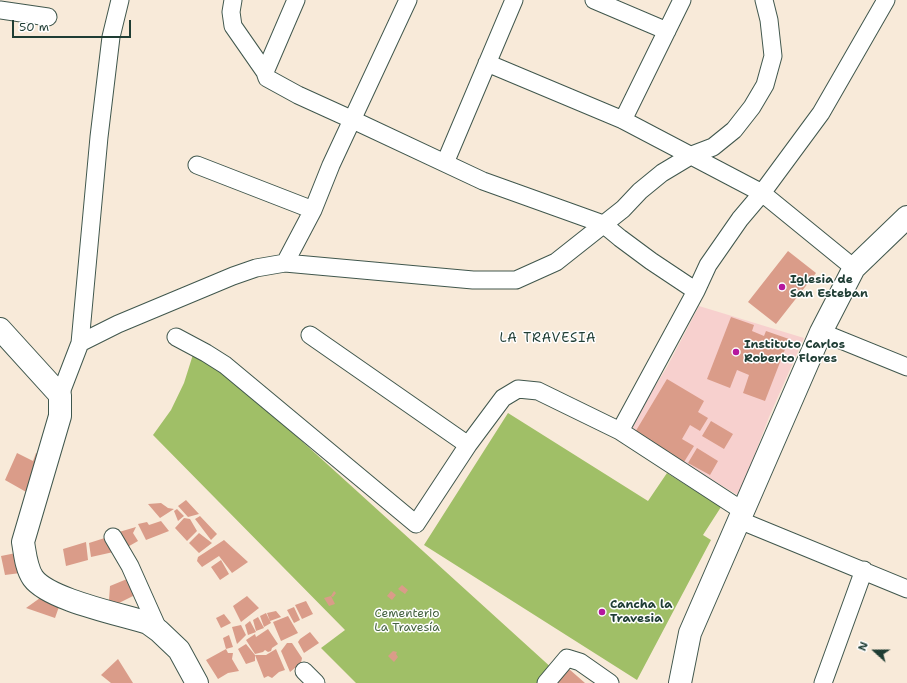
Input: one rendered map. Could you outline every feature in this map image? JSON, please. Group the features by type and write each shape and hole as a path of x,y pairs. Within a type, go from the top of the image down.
{"street":[{"path":"120,0 111,37 99,137 80,344 60,395 60,416 23,542 27,561 33,578 48,590 62,597 148,623 179,650 197,683"},
{"path":"233,0 231,12 233,26 265,72 267,78 273,82 483,181 603,224 651,261 696,291"},
{"path":"265,72 296,0"},
{"path":"285,263 313,210 330,165 353,120 408,0"},
{"path":"445,163 514,0"},
{"path":"594,0 667,31"},
{"path":"623,120 682,0"},
{"path":"80,344 118,324 233,276 256,268 285,263 473,280 516,280 556,262 623,209 640,191 662,173 692,155 713,147 734,130 752,107 765,85 773,56 764,0"},
{"path":"620,431 712,259 821,113 886,0"},
{"path":"0,10 48,17"},
{"path":"487,63 623,120 762,193 854,268"},
{"path":"198,165 313,210"},
{"path":"680,683 690,633 821,332 854,268 907,217"},
{"path":"0,329 60,395"},
{"path":"821,332 907,368"},
{"path":"310,335 468,445"},
{"path":"176,338 206,353 225,366 416,524 468,445 503,398 518,389 538,391 620,431 741,515 907,589"},
{"path":"113,537 130,566 159,631"},
{"path":"823,683 864,570"},
{"path":"546,683 567,658 580,662 610,683"},
{"path":"304,671 316,683"}],"shaded area":[{"path":"699,306 804,338 769,417 739,496 628,429 667,367"}],"green space":[{"name":"Cementerio La Travesía","path":"196,345 554,670 544,683 356,683 321,648 345,630 153,435 171,410 184,383"},
{"name":"Cancha la Travesia","path":"508,413 648,501 667,473 721,507 703,535 711,540 637,680 424,545"}],"building":[{"name":"Iglesia de San Esteban","path":"788,251 816,273 776,324 748,302"},
{"path":"731,317 754,325 752,331 764,336 766,331 789,339 765,401 743,393 749,375 737,370 730,388 707,379"},
{"path":"667,379 704,401 698,412 708,418 700,431 690,425 682,439 694,446 684,462 634,434"},
{"path":"711,421 733,434 724,449 702,436"},
{"path":"697,448 718,461 710,475 688,463"},
{"path":"17,453 33,461 36,453 41,455 28,493 5,480"},
{"path":"186,500 199,514 188,517 178,506"},
{"path":"161,503 168,508 174,509 160,518 148,504"},
{"path":"177,509 184,516 178,521 174,511"},
{"path":"200,516 217,534 211,540 195,519"},
{"path":"184,518 190,519 197,531 187,541 175,528"},
{"path":"161,521 169,531 146,540 138,524 147,522 149,525"},
{"path":"136,527 133,533 138,541 124,549 119,532"},
{"path":"199,533 212,543 199,553 189,543"},
{"path":"111,536 118,551 91,557 89,543"},
{"path":"224,540 248,562 232,573 219,556 202,567 197,561 198,557"},
{"path":"86,542 88,560 66,566 63,549"},
{"path":"21,552 28,572 5,575 1,556"},
{"path":"221,560 229,574 220,580 211,567"},
{"path":"127,579 139,593 112,605 109,600 110,586"},
{"path":"402,585 408,590 405,594 398,589"},
{"path":"334,591 336,593 333,597 331,596"},
{"path":"391,591 396,595 392,600 387,596"},
{"path":"41,593 61,601 55,618 26,608 40,598"},
{"path":"247,596 259,608 241,622 233,606"},
{"path":"331,596 335,604 329,606 324,598"},
{"path":"306,601 313,614 302,619 295,605"},
{"path":"294,607 300,620 294,623 287,610"},
{"path":"276,611 281,617 270,621 267,613"},
{"path":"266,613 271,623 264,627 260,616"},
{"path":"224,614 231,623 221,628 216,618"},
{"path":"288,616 298,633 281,641 273,622"},
{"path":"258,617 264,628 256,631 253,620"},
{"path":"250,621 256,632 248,635 245,625"},
{"path":"241,625 246,635 237,644 232,627"},
{"path":"268,629 278,644 272,648 271,651 268,652 265,650 255,654 246,640 255,634 256,637"},
{"path":"310,632 319,643 304,653 298,642"},
{"path":"229,635 233,647 226,649 223,638"},
{"path":"287,643 292,643 302,658 301,663 290,672 281,651"},
{"path":"246,644 255,655 255,661 246,664 238,649"},
{"path":"226,649 228,653 233,653 232,659 239,671 228,673 218,679 206,660"},
{"path":"276,649 285,670 279,672 272,678 268,676 264,678 255,655 266,655"},
{"path":"393,651 397,652 396,654 398,657 394,662 388,656"},
{"path":"118,659 133,683 111,683 101,675"},
{"path":"569,669 585,683 556,683"}],"place":[{"name":"Iglesia de San Esteban","path":"782,287"},
{"name":"Instituto Carlos Roberto Flores","path":"736,352"},
{"name":"Cancha la Travesia","path":"602,612"}],"district":[{"name":"LA TRAVESIA","path":"548,339"}]}
